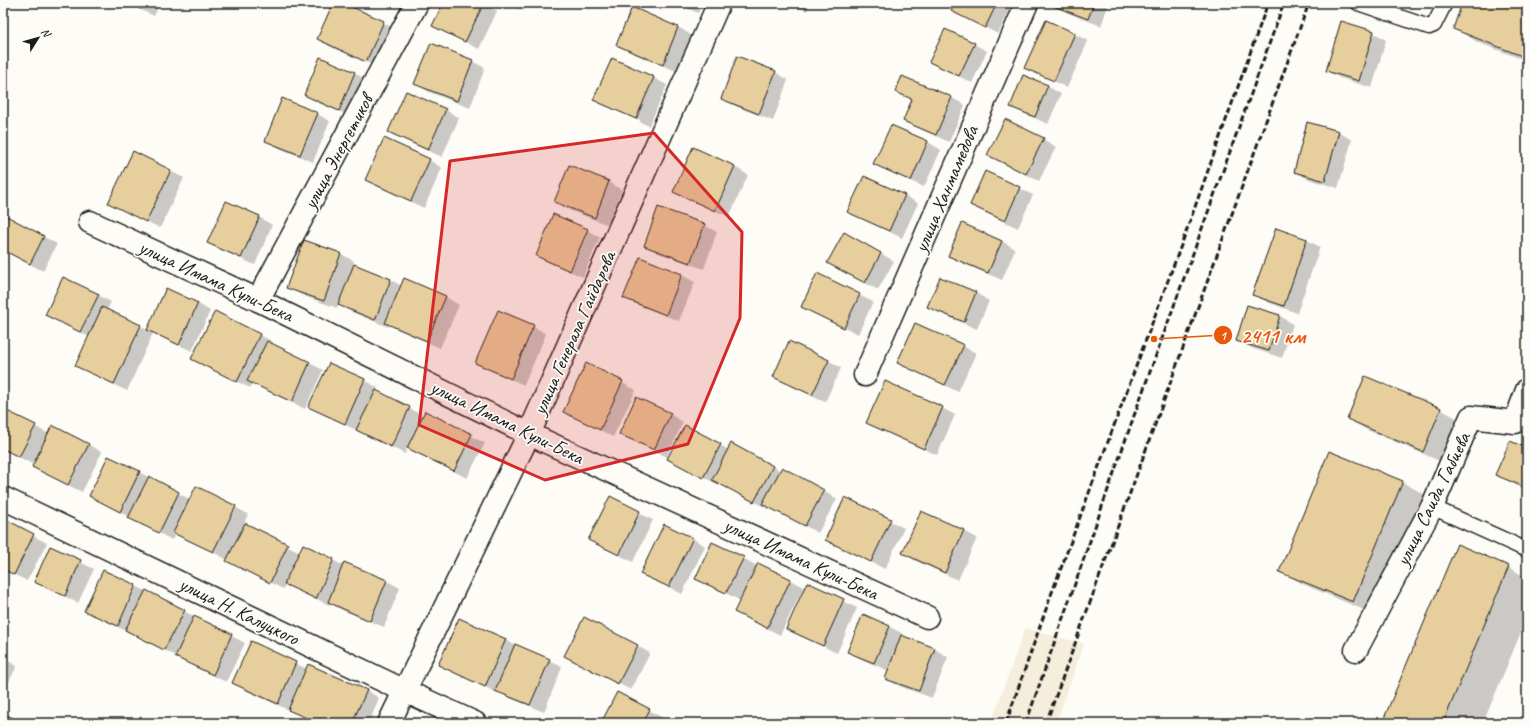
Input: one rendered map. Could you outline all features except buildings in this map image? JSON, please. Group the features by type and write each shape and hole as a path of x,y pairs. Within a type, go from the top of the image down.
{"street":[{"name":"улица Энергетиков","path":"258,300 417,3"},
{"name":"улица Генерала Гайдарова","path":"389,723 529,434 719,3"},
{"name":"улица Ханмамедова","path":"865,375 1027,3"},
{"name":"улица Имама Кули-Бека","path":"90,222 258,300 529,434 927,617"},
{"name":"улица Саида Габиева","path":"1356,650 1432,507 1471,417 1521,424 1527,390"},
{"name":"улица Н. Калуцкого","path":"3,498 405,691 475,723"}],"lane":[{"path":"1358,3 1429,27 1434,25 1445,3"},
{"path":"1432,507 1527,550"}],"highlighted area":[{"path":"654,133 742,232 740,318 688,444 545,480 419,425 450,161"}],"shaded area":[{"path":"1025,628 1084,644 1056,723 991,723"}],"railway":[{"path":"1006,723 1051,595 1186,232 1268,3"},
{"path":"1026,723 1135,413 1284,3"},
{"path":"1046,723 1309,3"}],"place":[{"name":"2411 км","path":"1154,339"}]}
